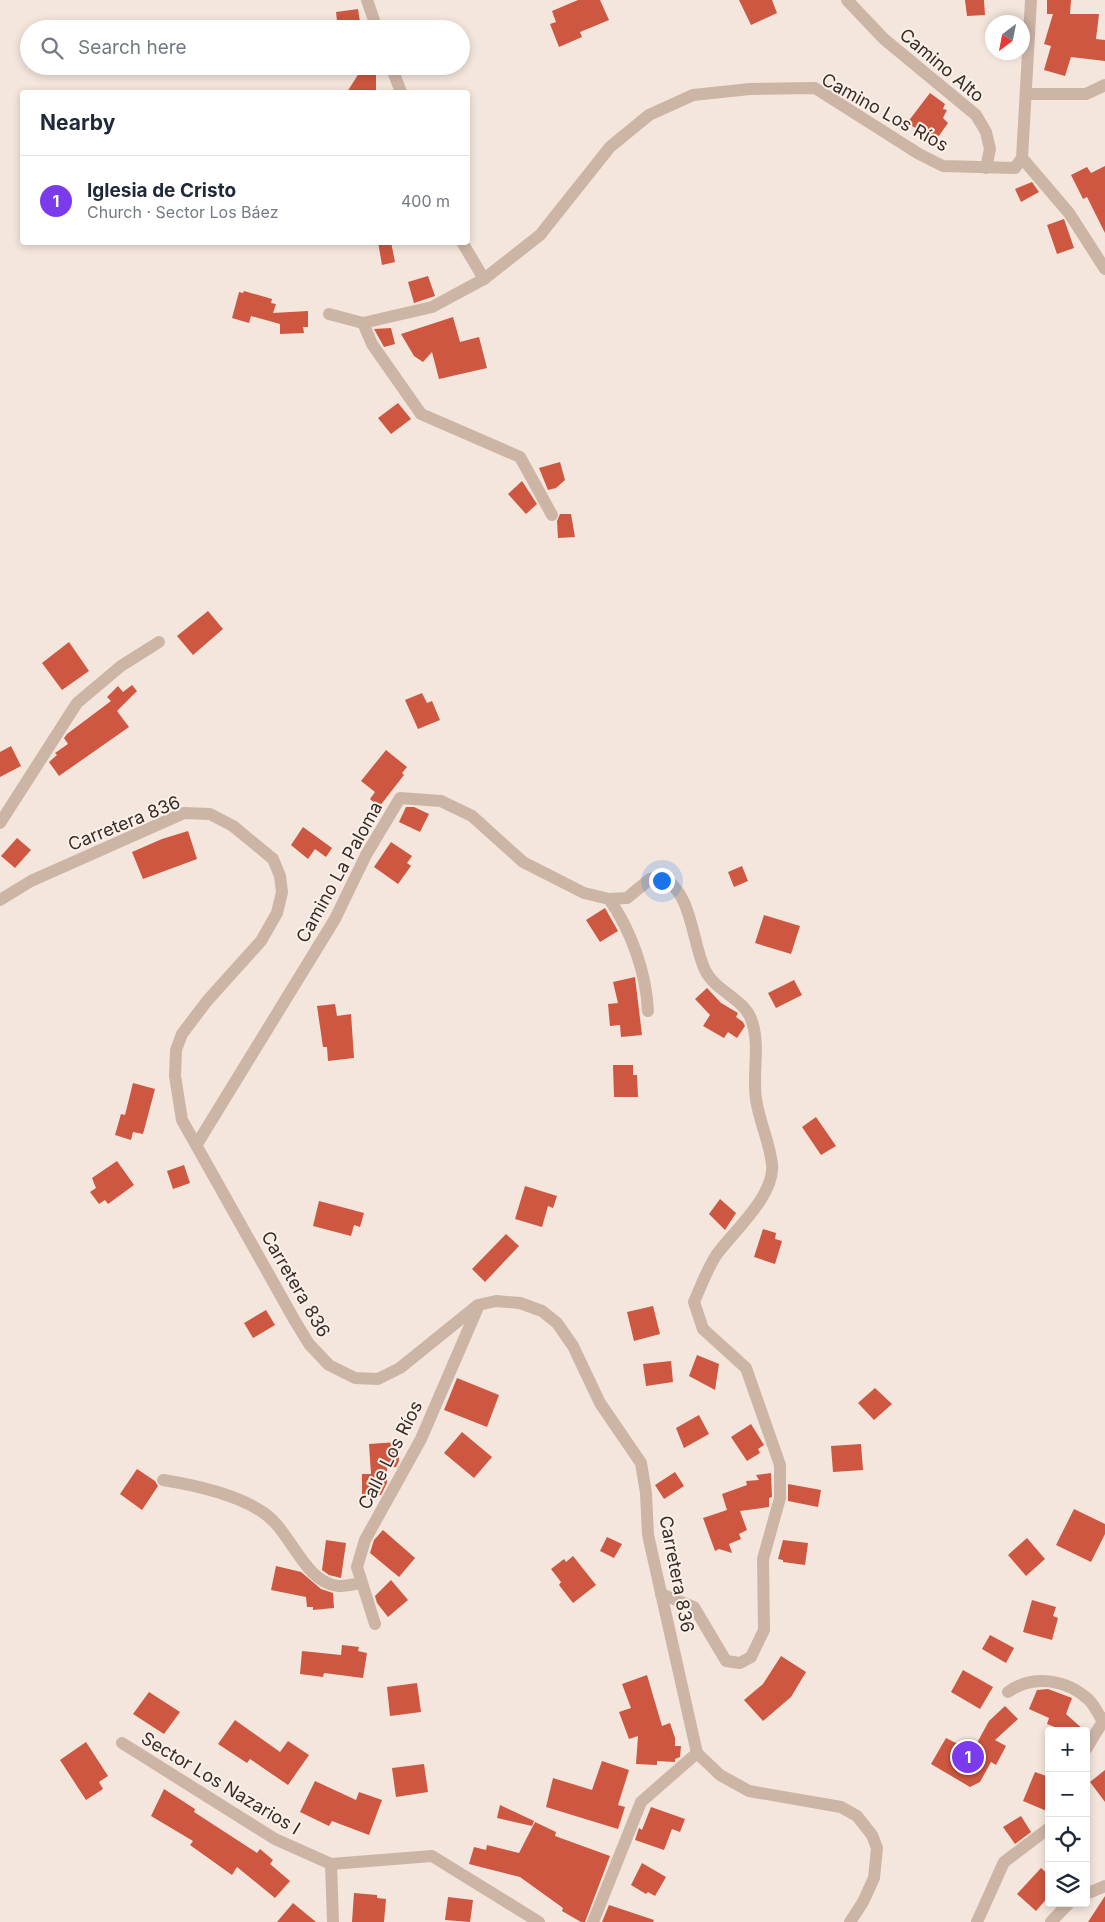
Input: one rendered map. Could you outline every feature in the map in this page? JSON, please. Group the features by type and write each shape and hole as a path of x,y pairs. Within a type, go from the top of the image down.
{"street":[{"path":"367,0 374,20"},
{"name":"Camino Alto","path":"847,0 884,39 976,115 986,132 990,149 986,168"},
{"path":"1032,0 1022,158 1069,213 1105,269"},
{"path":"394,75 400,90"},
{"path":"1027,94 1086,94 1105,85"},
{"name":"Camino Los Ríos","path":"329,314 363,323 432,307 484,279 540,236 610,147 649,116 693,95 750,89 815,88 919,154 943,166 1015,168 1022,158"},
{"path":"464,245 484,279"},
{"path":"363,323 372,344 421,414 520,457 552,516"},
{"path":"0,823 77,703 120,666 159,642"},
{"name":"Camino La Paloma","path":"197,1144 335,919 366,855 400,798 441,801 472,816 523,862 584,893 609,898 627,898 650,879 662,876 672,882 680,893 705,971 718,987 738,1003 751,1018 755,1036 756,1098 772,1167 768,1189 716,1255 694,1302 703,1329 746,1368 780,1464 780,1498 763,1559 764,1630 751,1657 740,1663 726,1661 694,1608 661,1594"},
{"name":"Carretera 836","path":"0,900 31,881 184,814 210,814 233,826 273,859 280,876 282,892 277,913 261,941 207,1001 182,1034 176,1050 175,1076 182,1120 295,1321 309,1344 328,1365 355,1378 378,1379 400,1368 478,1305 496,1301 520,1303 542,1311 557,1323 573,1346 600,1404 642,1463 648,1535 697,1754"},
{"path":"609,898 622,918 634,949 644,982 648,1011"},
{"name":"Calle Los Ríos","path":"375,1624 357,1568 365,1540 421,1439 478,1305"},
{"path":"163,1480 191,1485 261,1510 282,1528 306,1566 320,1578 338,1586 361,1584"},
{"path":"1008,1692 1016,1686 1031,1680 1054,1681 1072,1689 1090,1701 1104,1721 1090,1743"},
{"name":"Sector Los Nazarios I","path":"122,1743 275,1840 331,1864 432,1856 539,1922"},
{"path":"593,1922 641,1802 697,1754 720,1775 749,1790 841,1807 857,1816 872,1834 877,1848 874,1878 863,1902 850,1922"},
{"path":"977,1922 1004,1862 1045,1831"},
{"path":"331,1864 333,1922"},
{"path":"1090,1892 1105,1886"},
{"path":"1052,1922 1065,1907"}],"building":[{"path":"578,0 600,0 609,20 580,32 582,37 559,47 550,24 556,22 552,11"},
{"path":"739,0 772,0 777,13 751,25"},
{"path":"965,0 984,0 985,15 967,16"},
{"path":"1047,0 1071,0 1070,14 1099,14 1096,39 1105,40 1105,61 1071,57 1065,76 1044,70 1051,46 1044,44 1053,14 1047,14"},
{"path":"358,9 360,20 337,20 336,12"},
{"path":"358,75 376,75 376,90 348,90"},
{"path":"930,93 945,104 943,109 947,110 943,118 948,123 936,140 920,127 917,129 907,123"},
{"path":"1105,166 1105,233 1087,197 1083,199 1071,175 1087,167 1091,173"},
{"path":"1032,182 1039,192 1021,202 1015,189"},
{"path":"1064,219 1074,248 1057,254 1047,225"},
{"path":"379,245 392,245 395,262 382,265"},
{"path":"428,276 435,296 414,303 408,282"},
{"path":"244,291 272,299 271,303 276,304 273,313 308,311 308,327 303,327 304,333 280,334 280,324 251,316 249,323 232,318 239,292 243,293"},
{"path":"453,317 460,342 479,337 487,368 439,379 432,352 423,362 414,356 401,334"},
{"path":"391,328 395,344 384,347 374,329"},
{"path":"398,403 411,419 391,434 378,418"},
{"path":"560,462 565,480 556,488 548,490 539,468"},
{"path":"522,481 537,504 526,514 508,494"},
{"path":"560,514 571,514 575,537 558,538 557,521"},
{"path":"208,611 223,629 193,655 177,636"},
{"path":"69,642 89,671 62,690 42,663"},
{"path":"132,685 137,691 117,711 129,727 59,776 49,762 57,755 55,753 68,744 64,738 67,734 111,701 107,697 118,686 123,692"},
{"path":"422,693 427,703 432,701 440,720 418,729 405,700"},
{"path":"11,746 21,766 0,777 0,752"},
{"path":"386,750 407,767 402,773 404,775 379,807 370,799 375,792 361,781"},
{"path":"406,807 414,807 429,814 420,832 399,822"},
{"path":"303,827 332,848 326,857 315,849 308,859 291,845"},
{"path":"188,831 197,859 143,879 132,852 162,839"},
{"path":"17,838 31,850 15,868 1,856"},
{"path":"391,842 412,856 407,863 411,866 398,884 374,867"},
{"path":"742,866 748,881 734,887 728,872"},
{"path":"605,908 618,931 600,942 586,920"},
{"path":"764,915 800,926 791,954 755,943"},
{"path":"635,977 642,1035 621,1037 620,1025 610,1026 608,1004 618,1003 613,982"},
{"path":"794,980 802,995 776,1008 768,993"},
{"path":"707,988 721,1003 738,1013 736,1017 745,1026 737,1038 728,1032 724,1038 703,1026 710,1015 695,999"},
{"path":"335,1004 337,1016 351,1014 354,1058 328,1061 327,1047 323,1047 317,1006"},
{"path":"613,1065 633,1065 633,1075 637,1075 638,1097 614,1097"},
{"path":"133,1083 155,1089 143,1134 133,1132 131,1140 115,1135 121,1114 125,1115"},
{"path":"816,1117 836,1146 821,1155 802,1127"},
{"path":"117,1161 134,1185 108,1204 105,1200 99,1204 90,1192 96,1188 92,1178"},
{"path":"184,1165 190,1183 173,1189 167,1171"},
{"path":"525,1186 557,1196 553,1208 548,1206 542,1227 515,1219"},
{"path":"720,1199 736,1213 725,1230 709,1214"},
{"path":"319,1201 364,1213 360,1227 354,1225 351,1236 313,1226"},
{"path":"763,1229 776,1233 775,1239 782,1241 775,1264 754,1257"},
{"path":"506,1234 519,1246 485,1282 472,1269"},
{"path":"653,1306 660,1334 634,1341 627,1312"},
{"path":"266,1310 275,1325 253,1338 244,1323"},
{"path":"697,1355 719,1364 715,1390 689,1376"},
{"path":"671,1361 673,1382 646,1386 643,1364"},
{"path":"457,1378 499,1395 487,1427 444,1410"},
{"path":"875,1388 892,1404 874,1420 858,1403"},
{"path":"699,1415 709,1434 684,1448 676,1428"},
{"path":"751,1424 764,1445 758,1449 760,1453 747,1461 731,1437"},
{"path":"462,1432 492,1457 474,1478 444,1453"},
{"path":"398,1442 399,1461 396,1467 387,1468 387,1483 381,1495 362,1495 362,1474 371,1474 369,1444"},
{"path":"861,1444 863,1470 833,1472 831,1446"},
{"path":"137,1469 155,1481 158,1486 142,1510 120,1494"},
{"path":"675,1472 684,1486 664,1499 655,1485"},
{"path":"771,1473 772,1497 769,1498 769,1507 740,1511 747,1530 739,1534 741,1539 729,1544 732,1553 719,1549 715,1551 703,1518 727,1510 722,1494 747,1485 746,1481 759,1480 756,1475"},
{"path":"788,1484 821,1490 818,1507 788,1501"},
{"path":"1074,1509 1105,1524 1105,1534 1091,1562 1056,1545"},
{"path":"383,1530 415,1558 399,1577 370,1553 374,1540"},
{"path":"607,1537 622,1544 614,1558 600,1551"},
{"path":"1027,1538 1045,1559 1026,1576 1008,1555"},
{"path":"326,1540 346,1543 341,1578 329,1575 322,1570"},
{"path":"783,1540 808,1543 805,1565 783,1562 783,1560 778,1559"},
{"path":"573,1556 596,1585 573,1603 559,1585 561,1582 551,1569 564,1559 566,1562"},
{"path":"276,1566 301,1572 321,1589 333,1593 334,1608 313,1610 313,1607 307,1607 306,1597 271,1590"},
{"path":"391,1580 408,1600 388,1617 377,1603 375,1596"},
{"path":"1032,1600 1056,1607 1053,1616 1058,1618 1052,1640 1023,1632"},
{"path":"990,1635 1014,1648 1006,1663 982,1649"},
{"path":"342,1645 359,1647 358,1651 367,1653 363,1678 324,1673 323,1677 300,1674 302,1651 341,1655"},
{"path":"781,1656 806,1672 791,1697 763,1721 744,1700 763,1684"},
{"path":"963,1670 993,1687 980,1709 951,1692"},
{"path":"647,1675 662,1726 670,1723 675,1738 675,1746 681,1746 680,1757 675,1759 675,1762 657,1761 657,1765 636,1764 638,1736 629,1739 619,1712 631,1708 622,1684"},
{"path":"417,1683 421,1712 390,1716 387,1687"},
{"path":"1048,1689 1072,1698 1066,1714 1081,1727 1055,1727 1047,1724 1049,1718 1029,1709 1037,1690"},
{"path":"149,1692 180,1712 164,1734 133,1714"},
{"path":"1005,1706 1018,1719 995,1740 1006,1746 996,1765 991,1762 980,1782 970,1787 931,1764 946,1738 960,1745 956,1752 962,1747 972,1752 989,1721"},
{"path":"235,1720 280,1752 288,1741 309,1755 288,1785 250,1759 247,1763 218,1744"},
{"path":"86,1742 108,1776 99,1782 103,1789 86,1800 60,1760"},
{"path":"602,1761 629,1770 618,1805 625,1807 618,1829 546,1807 553,1778 592,1790"},
{"path":"424,1764 428,1792 396,1797 392,1768"},
{"path":"1105,1770 1105,1802 1090,1782"},
{"path":"1035,1772 1045,1776 1045,1810 1023,1801"},
{"path":"315,1781 356,1800 359,1792 382,1800 369,1835 332,1821 329,1826 300,1812"},
{"path":"164,1789 195,1809 194,1812 257,1853 260,1849 273,1860 270,1864 290,1881 275,1898 237,1867 232,1875 190,1845 193,1841 151,1816"},
{"path":"500,1805 534,1821 532,1826 497,1818"},
{"path":"651,1807 685,1819 680,1832 672,1829 664,1850 635,1840 639,1828 642,1830"},
{"path":"1021,1816 1031,1832 1015,1844 1003,1827"},
{"path":"535,1822 556,1832 555,1836 610,1856 585,1922 581,1922 562,1911 563,1908 520,1877 469,1864 474,1847 486,1850 487,1845 519,1853"},
{"path":"642,1863 666,1877 655,1896 648,1892 646,1894 631,1885"},
{"path":"1041,1868 1045,1872 1045,1901 1036,1911 1017,1894"},
{"path":"354,1893 377,1895 377,1898 386,1899 384,1922 352,1922"},
{"path":"1105,1896 1105,1922 1088,1922"},
{"path":"448,1897 473,1900 470,1922 445,1920"},
{"path":"293,1903 316,1922 277,1922"},
{"path":"609,1905 654,1920 653,1922 602,1922"}],"place":[{"name":"Iglesia de Cristo","path":"968,1757"}]}
